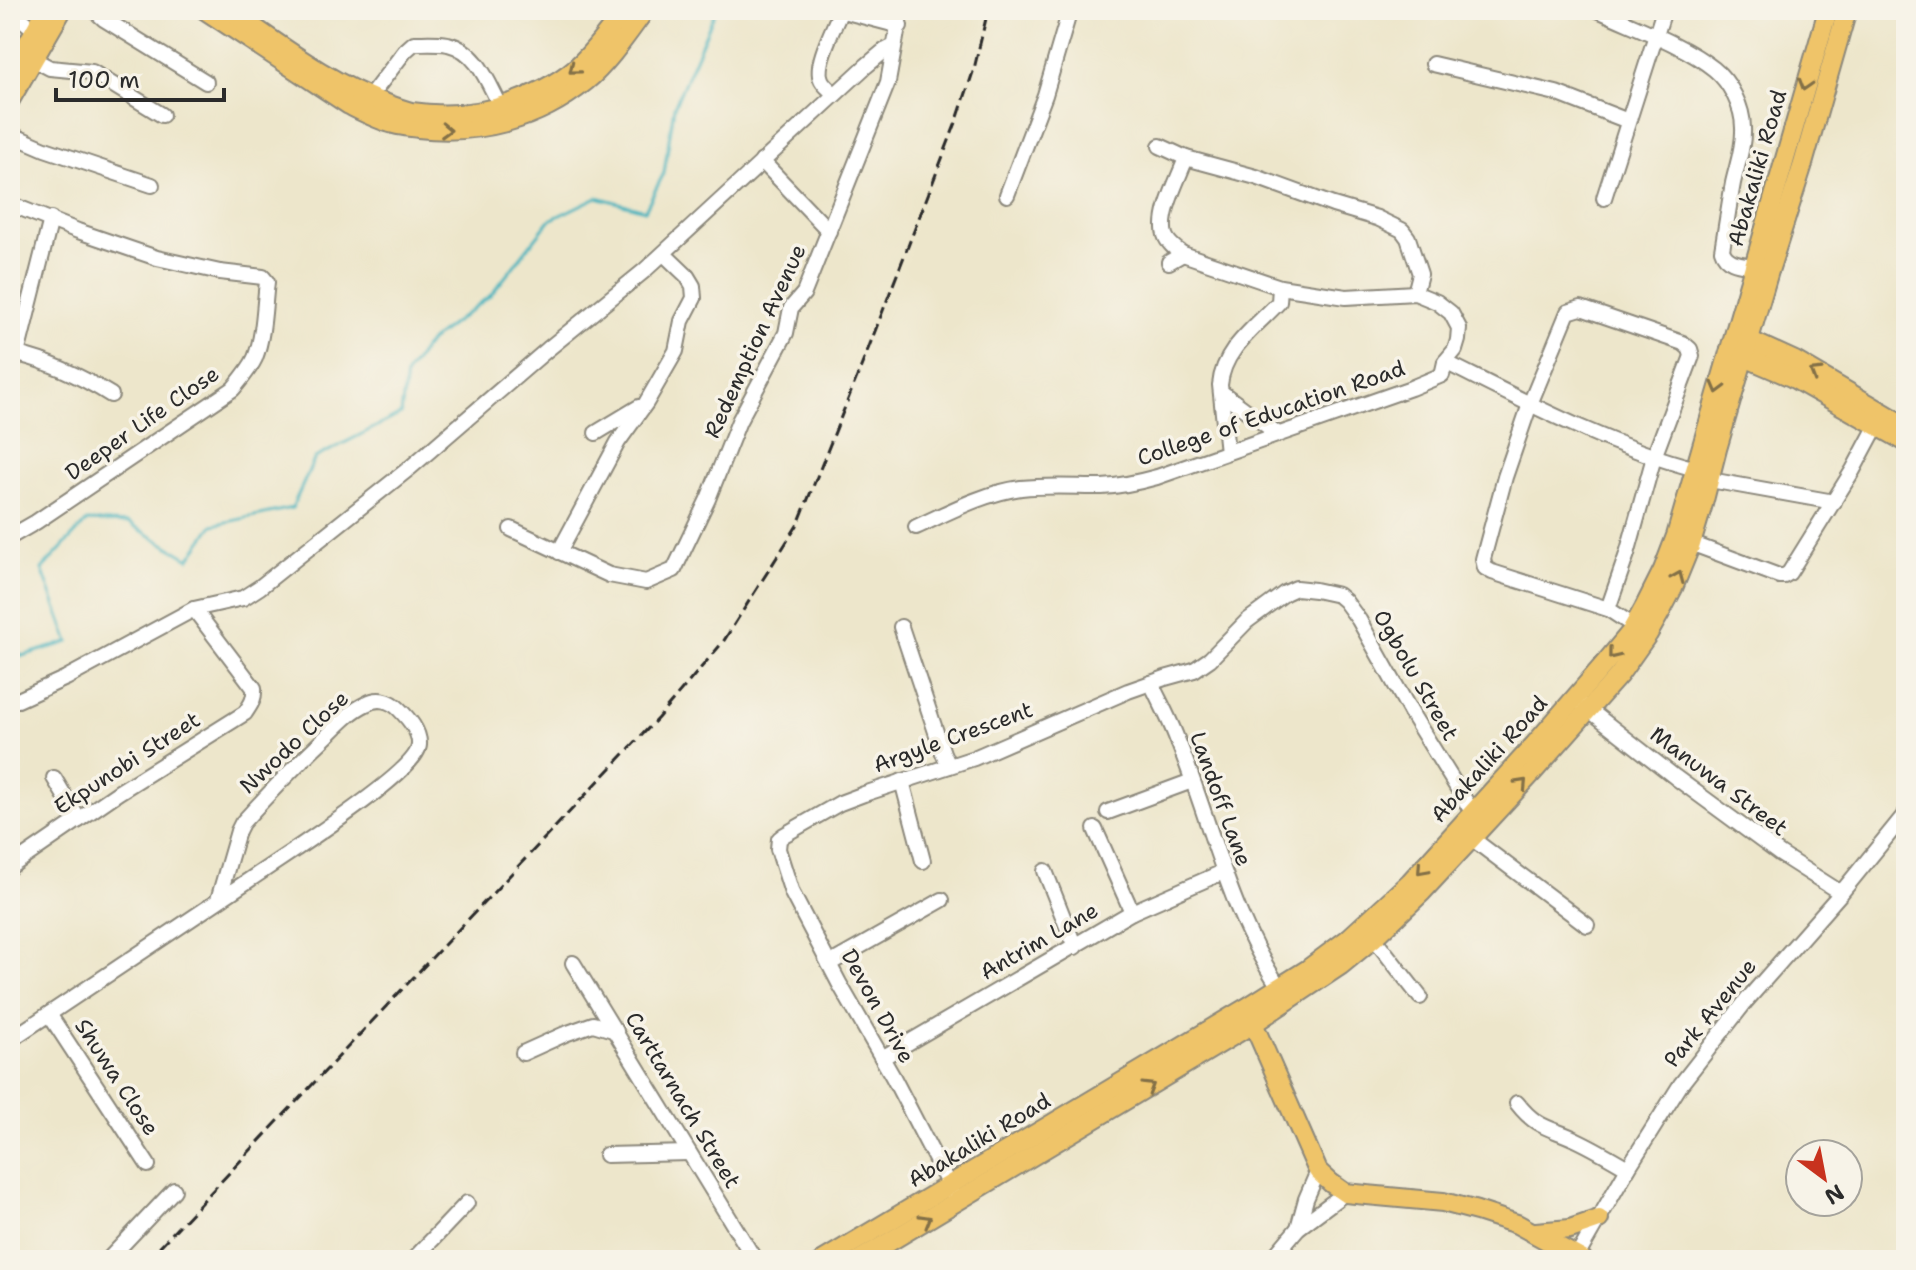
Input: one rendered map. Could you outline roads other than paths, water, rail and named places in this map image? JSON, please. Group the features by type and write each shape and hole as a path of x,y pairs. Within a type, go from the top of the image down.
{"main road":[{"path":"10,75 46,10"},
{"path":"10,100 62,10"},
{"path":"205,10 349,105 394,124 441,130 462,130 511,121 553,103 594,74 645,10"},
{"path":"229,10 317,69 369,98 409,111 434,113 476,112 501,107 555,84 584,61 625,10"},
{"name":"Abakaliki Road","path":"1739,345 1754,266 1828,10"},
{"name":"Abakaliki Road","path":"1582,704 1619,675 1648,634 1673,588 1739,345 1803,164 1847,10"},
{"path":"1739,345 1906,442"},
{"path":"1739,345 1795,361 1906,426"},
{"name":"Abakaliki Road","path":"859,1260 953,1194 1284,994 1341,965 1374,938 1406,897 1582,704 1634,626 1663,570 1684,540"},
{"name":"Abakaliki Road","path":"1284,994 1320,960 1406,897"},
{"path":"1250,1016 1285,1099 1331,1182 1477,1211 1535,1232 1579,1259"},
{"name":"Abakaliki Road","path":"824,1260 953,1194"},
{"path":"1535,1232 1570,1229 1599,1219"}],"street":[{"path":"10,10 34,29"},
{"path":"94,10 206,82"},
{"path":"834,94 819,73 840,10 900,26"},
{"name":"Redemption Avenue","path":"511,529 609,575 646,582 674,570 708,499 739,421 786,333 791,308 804,293 888,82 901,10"},
{"path":"1007,195 1045,95 1070,10"},
{"path":"1598,10 1687,52 1713,68 1729,86 1742,114 1743,129 1722,250 1730,260 1754,266"},
{"path":"1604,198 1664,10"},
{"path":"369,98 414,43 449,44 472,56 482,68 501,107"},
{"path":"18,700 66,678 194,609 243,598 260,587 411,467 664,254 834,94 894,46"},
{"path":"33,59 50,68 92,72 162,115"},
{"path":"1433,64 1556,93 1628,121"},
{"path":"10,134 152,185"},
{"path":"1160,146 1186,158 1256,177 1377,218 1402,230 1420,274 1415,293"},
{"path":"1186,158 1164,224 1167,239 1183,254 1280,287 1346,297 1415,293 1437,302 1458,323 1455,350 1445,362 1530,404 1654,457 1703,474 1834,502"},
{"path":"762,161 829,231"},
{"name":"Deeper Life Close","path":"10,204 157,258 220,272 263,277 267,282 254,359 233,389 10,537"},
{"path":"10,368 17,354 51,219"},
{"path":"559,552 618,442 646,403 676,351 682,321 694,298 693,286 664,254"},
{"path":"1169,262 1183,254"},
{"name":"College of Education Road","path":"1278,434 1221,392 1221,375 1235,347 1279,302 1280,287"},
{"path":"1608,609 1654,457 1692,356 1683,343 1581,308 1568,312 1530,404 1499,497 1483,559 1485,568 1492,572 1608,609 1634,626"},
{"path":"17,354 78,376 111,395"},
{"name":"College of Education Road","path":"916,527 971,502 1017,488 1105,487 1137,483 1432,379 1442,375 1445,362"},
{"path":"1221,392 1227,452"},
{"path":"596,433 646,403"},
{"path":"1684,540 1784,576 1789,573 1834,502 1877,425"},
{"name":"Ogbolu Street","path":"1151,683 1194,670 1210,659 1247,621 1291,589 1338,595 1359,620 1472,826"},
{"name":"Ekpunobi Street","path":"10,867 119,792 245,713 255,695 254,688 194,609"},
{"path":"901,627 949,766"},
{"name":"Argyle Crescent","path":"778,844 784,835 840,803 974,758 1151,683"},
{"name":"Landoff Lane","path":"1151,683 1177,737 1223,872 1240,912 1284,994"},
{"name":"Nwodo Close","path":"10,1040 338,820 387,783 415,757 420,747 417,732 396,706 382,699 366,703 292,768 242,823 218,900"},
{"name":"Manuwa Street","path":"1582,704 1780,854 1841,893"},
{"path":"54,778 79,820"},
{"path":"902,781 923,861"},
{"path":"1108,812 1192,781"},
{"name":"Park Avenue","path":"1579,1259 1628,1168 1706,1052 1906,813"},
{"path":"1472,826 1587,925"},
{"path":"1095,829 1132,912"},
{"name":"Devon Drive","path":"778,844 792,893 953,1194"},
{"path":"1045,871 1075,947"},
{"name":"Antrim Lane","path":"882,1058 1132,912 1223,872"},
{"path":"829,964 942,900"},
{"path":"1374,938 1420,997"},
{"name":"Carttarnach Street","path":"573,963 755,1260"},
{"name":"Shuwa Close","path":"49,1014 148,1165"},
{"path":"523,1053 593,1024 616,1031"},
{"path":"1517,1103 1539,1125 1575,1139 1628,1168"},
{"path":"606,1155 689,1153"},
{"path":"1298,1228 1306,1199 1331,1182"},
{"path":"1271,1260 1331,1182"},
{"path":"108,1260 174,1190"},
{"path":"413,1260 467,1203"}],"waterway":[{"path":"10,647 22,656 69,642 42,569 87,521 129,523 189,559 213,525 292,508 315,458 401,414 406,374 430,341 491,295 550,220 597,197 645,210 664,173 674,107 716,10"}],"railway":[{"path":"147,1260 658,718 723,642 798,524 957,120 974,69 988,10"}]}
